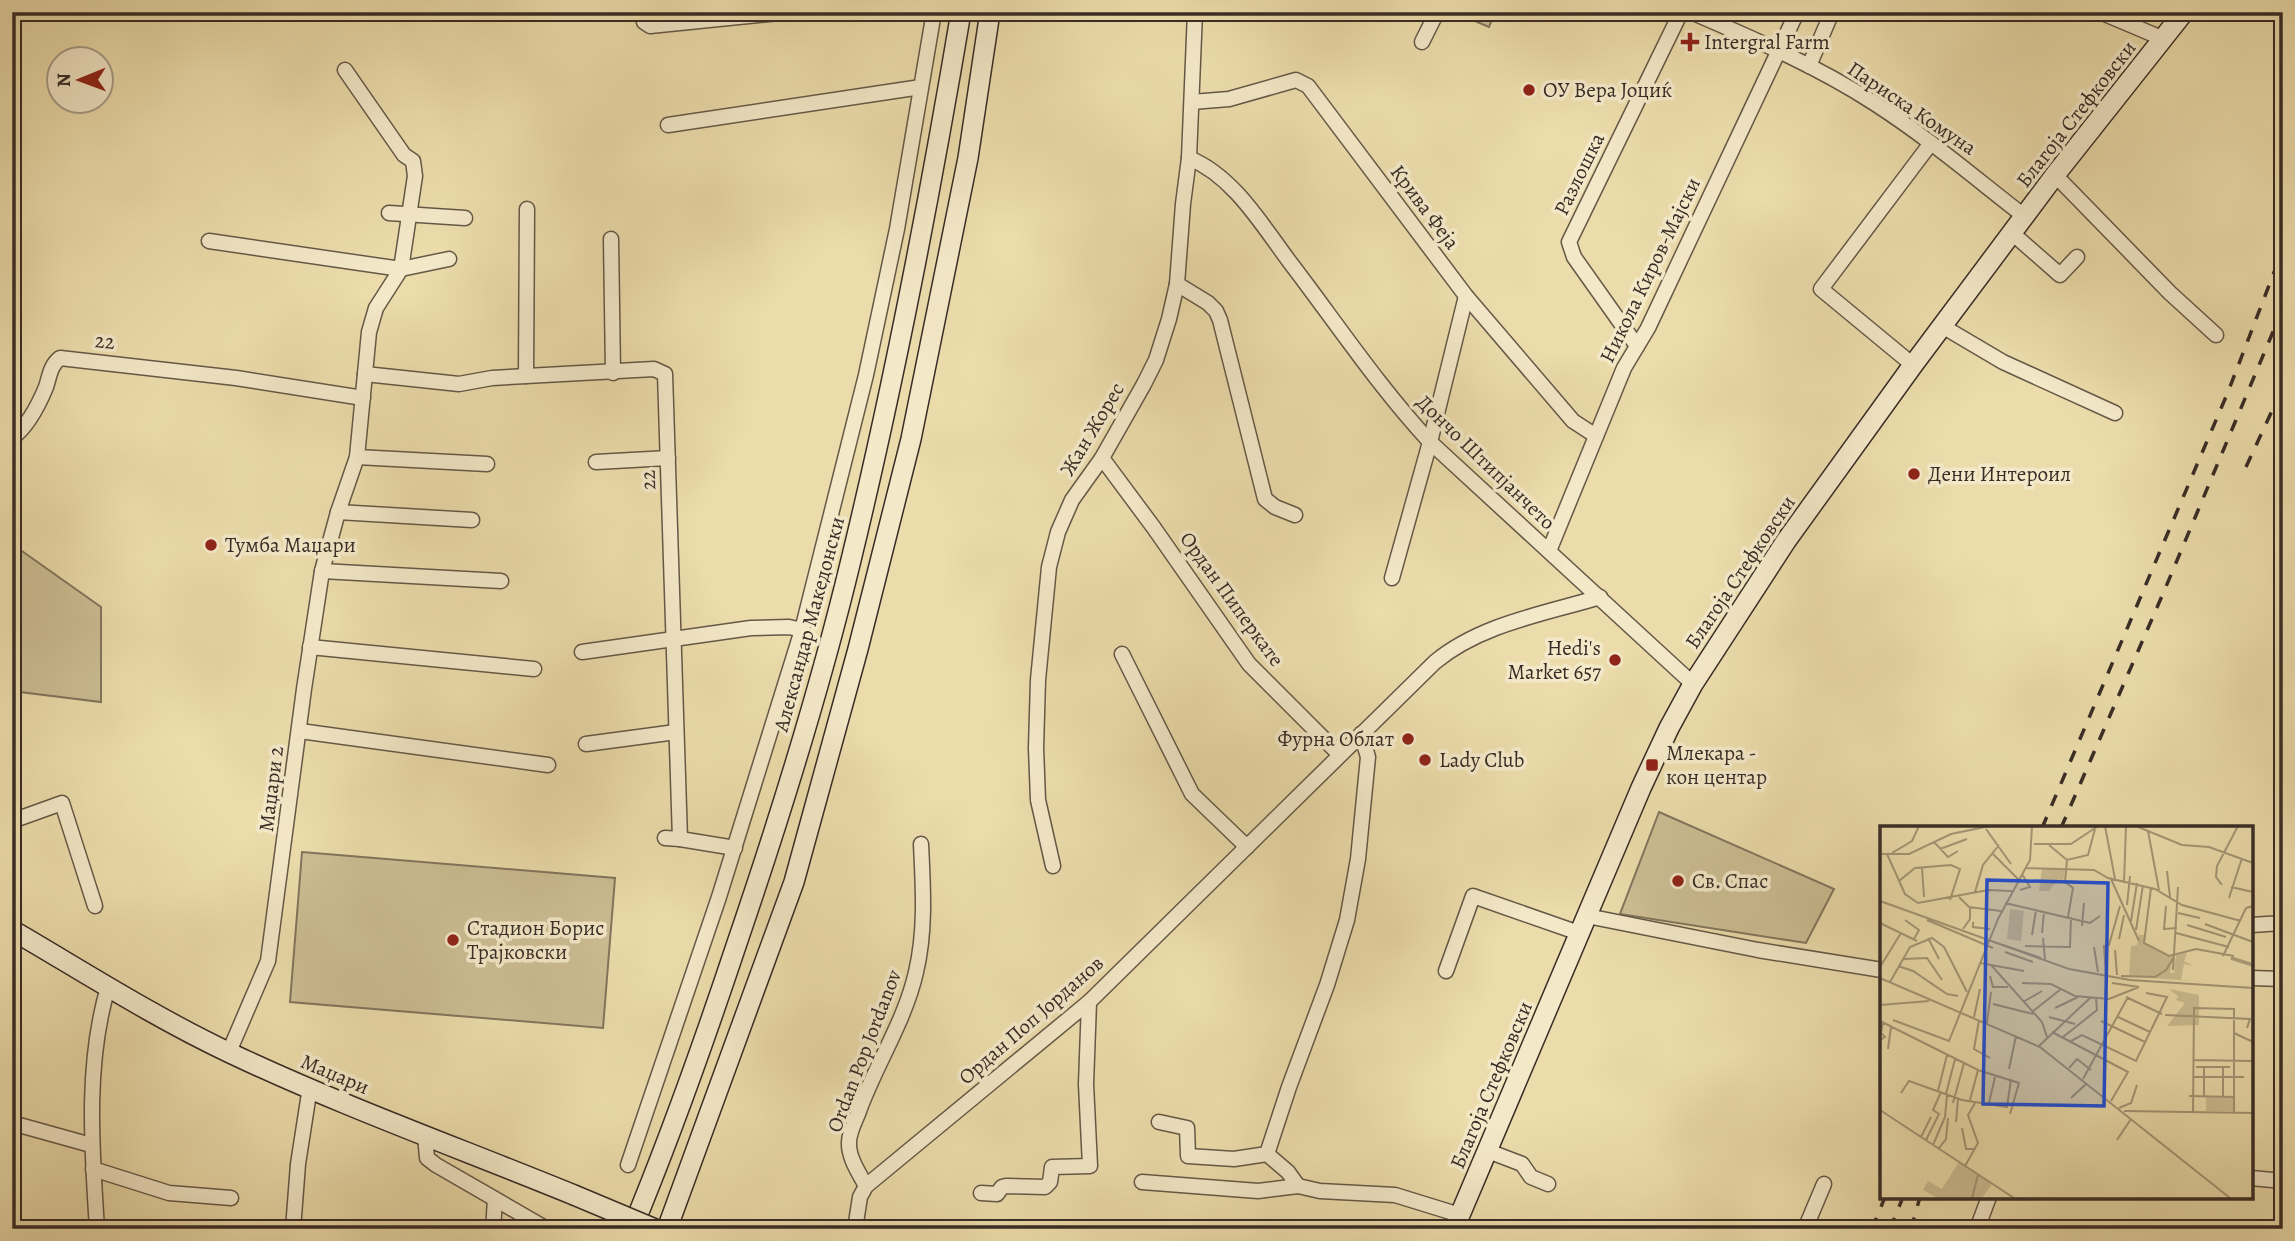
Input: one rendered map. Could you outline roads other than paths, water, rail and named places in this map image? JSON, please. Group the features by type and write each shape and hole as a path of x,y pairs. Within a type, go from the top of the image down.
{"street":[{"path":"642,12 642,19 650,26 789,12"},
{"path":"628,1165 735,848 802,630 866,375 897,229 934,12"},
{"name":"Александар Македонски","path":"632,1229 676,1118 767,856 803,739 850,563 894,374 934,173 961,12"},
{"path":"667,1229 794,882 858,649 911,439 968,158 990,12"},
{"name":"Жан Жорес","path":"1052,866 1038,800 1036,748 1038,680 1049,567 1058,532 1072,500 1102,458 1156,360 1177,284 1189,159 1195,12"},
{"path":"1422,42 1437,12"},
{"name":"Разлошка","path":"1637,346 1574,257 1569,242 1681,12"},
{"name":"Париска Комуна","path":"1692,12 1779,51 1874,103 1931,143 2024,216"},
{"name":"Никола Киров-Мајски","path":"1549,551 1624,368 1648,328 1797,12"},
{"path":"1809,66 1832,12"},
{"path":"2100,12 2164,39"},
{"name":"Благоја Стефковски","path":"1457,1222 1652,765 1693,684 1786,541 1913,365 2055,175 2184,12"},
{"path":"300,731 322,571 357,457 372,319 401,269 410,215 414,164 404,155 345,70"},
{"name":"Крива Феја","path":"1192,102 1229,99 1296,80 1308,86 1466,296 1573,421 1595,436"},
{"path":"668,125 922,87"},
{"path":"1913,365 1821,289 1931,143"},
{"name":"Дончо Штипјанчето","path":"1189,159 1205,165 1251,209 1372,373 1402,412 1430,442 1693,684"},
{"path":"2055,175 2170,293 2216,335"},
{"path":"526,376 527,209"},
{"path":"389,213 465,218"},
{"path":"2012,233 2060,275 2077,257"},
{"path":"611,239 613,373"},
{"path":"209,241 401,269 449,259"},
{"path":"1177,284 1216,311 1265,499 1275,508 1295,515"},
{"path":"1392,578 1430,442 1466,296"},
{"path":"1942,326 2003,362 2115,412"},
{"name":"22","path":"12,438 30,416 45,388 52,364 60,358 236,378 363,398"},
{"name":"22","path":"365,374 459,384 492,378 654,369 665,373 675,638 673,838 735,848"},
{"path":"357,457 487,464"},
{"path":"596,462 668,458"},
{"name":"Ордан Пиперкате","path":"1102,458 1249,664 1339,754"},
{"path":"338,512 472,520"},
{"path":"322,571 501,581"},
{"name":"Ордан Поп Јорданов","path":"866,1186 1088,1002 1435,662 1462,642 1489,630 1600,597"},
{"path":"582,652 751,628 789,627 802,630"},
{"path":"310,647 534,669"},
{"path":"1122,654 1192,794 1247,847"},
{"name":"Маџари 2","path":"229,1052 268,961 300,731 548,765"},
{"path":"586,744 676,732"},
{"path":"1267,1154 1327,985 1347,920 1358,859 1368,758 1361,734"},
{"path":"12,821 62,803 95,906"},
{"name":"Ordan Pop Jordanov","path":"866,1186 850,1156 848,1141 864,1097 896,1030 916,975 922,945 922,844"},
{"path":"1446,971 1473,895 1583,925 1880,970"},
{"path":"2253,925 2283,923"},
{"name":"Маџари","path":"12,930 108,987 229,1052 655,1229"},
{"path":"2253,978 2283,979"},
{"path":"97,1229 92,1145 95,1053 108,987"},
{"path":"981,1193 997,1194 1006,1186 1045,1187 1050,1182 1052,1167 1090,1166 1086,1084 1088,1002"},
{"path":"293,1229 298,1164 310,1087"},
{"path":"1159,1122 1187,1128 1188,1156 1234,1158 1267,1154 1288,1172 1298,1186"},
{"path":"12,1123 92,1145"},
{"path":"425,1135 427,1158 458,1180 547,1229"},
{"path":"1488,1151 1522,1164 1531,1177 1548,1184"},
{"path":"93,1169 169,1193 231,1198"},
{"path":"2253,1178 2283,1181"},
{"path":"1142,1182 1258,1191 1298,1186 1320,1191 1395,1195 1457,1222"},
{"path":"1805,1229 1824,1184"},
{"path":"855,1229 860,1197 866,1186"},
{"path":"1977,1229 1988,1199"},
{"path":"492,1229 495,1200"}],"railway":[{"path":"2043,826 2228,392 2283,249"},
{"path":"2062,826 2283,308"},
{"path":"2246,467 2283,387"},
{"path":"1872,1229 1884,1199"},
{"path":"1890,1229 1902,1199"},
{"path":"1911,1229 1919,1199"}],"place":[{"name":"Intergral Farm","path":"1690,42"},
{"name":"ОУ Вера Јоциќ","path":"1529,90"},
{"name":"Дени Интероил","path":"1914,474"},
{"name":"Тумба Маџари","path":"211,545"},
{"name":"Hedi's Market 657","path":"1615,660"},
{"name":"Фурна Облат","path":"1408,739"},
{"name":"Lady Club","path":"1425,760"},
{"name":"Млекара - кон центар","path":"1652,765"},
{"name":"Св. Спас","path":"1678,881"},
{"name":"Стадион Борис Трајковски","path":"453,940"}]}
